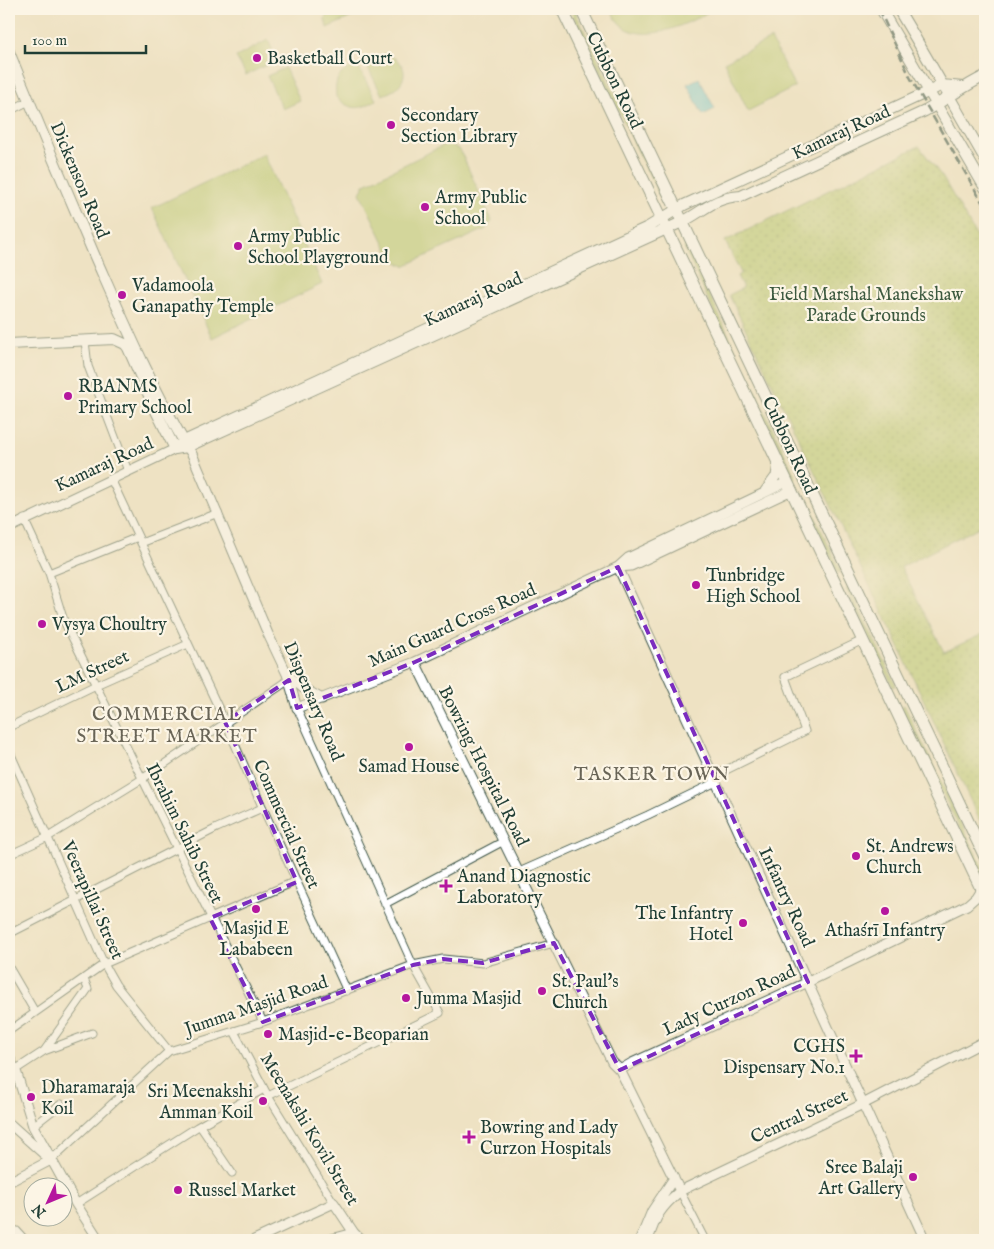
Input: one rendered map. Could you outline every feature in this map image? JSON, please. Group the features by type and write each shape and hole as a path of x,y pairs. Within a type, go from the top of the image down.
{"main road":[{"name":"Cubbon Road","path":"562,9 983,893"},
{"name":"Cubbon Road","path":"581,9 985,857"},
{"path":"881,9 985,188"},
{"path":"898,9 985,159"},
{"name":"Dickenson Road","path":"9,52 123,320 186,444"},
{"name":"Kamaraj Road","path":"175,449 664,223 682,222 717,201 741,196 834,154 937,105 950,98 963,87 985,76"},
{"name":"Kamaraj Road","path":"664,223 676,209 942,86"},
{"path":"942,86 963,87"},
{"path":"827,139 834,154"},
{"path":"114,339 122,332 123,320"},
{"path":"9,344 114,339 125,344 175,449"},
{"path":"732,363 747,357"},
{"path":"834,582 850,575"},
{"path":"892,702 908,695"}],"street":[{"path":"9,111 29,101"},
{"path":"85,341 88,366 128,472"},
{"name":"Dispensary Road","path":"186,444 218,513 268,634 288,677 297,708 413,965 440,1013 266,1092"},
{"name":"Kamaraj Road","path":"9,528 24,519 175,449"},
{"path":"763,493 776,476 778,462"},
{"name":"Commercial Street","path":"111,479 225,722 262,808 347,991"},
{"name":"Main Guard Cross Road","path":"297,708 414,662 618,567 628,558 763,493 790,486"},
{"name":"Main Guard Cross Road","path":"618,567 631,566 790,486"},
{"path":"49,573 218,513"},
{"name":"Ibrahim Sahib Street","path":"24,519 49,573 64,621 263,1022"},
{"name":"Infantry Road","path":"618,567 925,1240"},
{"path":"519,872 648,815 805,731 785,677 863,640"},
{"name":"LM Street","path":"9,727 96,685 188,644"},
{"name":"Bowring Hospital Road","path":"414,662 612,1062 620,1070 680,1191"},
{"path":"9,855 48,837 142,779 288,677 322,699"},
{"name":"Veerapillai Street","path":"9,750 104,964 116,985 169,1051"},
{"path":"9,934 176,848 262,808"},
{"path":"385,904 504,842"},
{"path":"9,1031 104,964 296,881"},
{"name":"Lady Curzon Road","path":"620,1070 632,1062 808,982 967,905 983,893"},
{"name":"Jumma Masjid Road","path":"9,1182 51,1160 169,1051 263,1022 413,965 443,959 483,963 554,943"},
{"path":"9,970 35,1012"},
{"path":"44,1051 88,989 84,979"},
{"name":"Meenakshi Kovil Street","path":"234,1031 266,1092 354,1233 362,1240"},
{"path":"15,1070 44,1051 92,1033"},
{"name":"Central Street","path":"648,1240 656,1216 680,1191 863,1104 985,1041"},
{"path":"9,1057 33,1126 76,1204 99,1240"},
{"path":"76,1204 200,1126 266,1092"},
{"path":"33,1126 61,1104"},
{"path":"9,1123 51,1160"},
{"path":"200,1126 232,1173"},
{"path":"640,1240 652,1211 674,1178"},
{"path":"680,1191 704,1240"},
{"path":"254,1240 334,1202"},
{"path":"9,1237 17,1231 26,1240"},
{"path":"328,1240 354,1233"}],"highlighted area":[{"path":"618,567 808,982 620,1070 554,943 483,963 443,959 413,965 263,1022 210,918 297,882 225,722 289,680 297,708 415,662"}],"green space":[{"path":"327,9 360,9 363,12 327,28 325,19"},
{"path":"570,9 574,9 663,196 660,197"},
{"path":"611,9 713,9 702,16 673,28 643,33 630,30 619,23"},
{"path":"771,39 795,87 748,111 724,62"},
{"name":"Basketball Court","path":"268,40 277,60 246,75 236,57"},
{"path":"384,54 400,62 404,74 398,87 382,95 366,64 375,57"},
{"path":"358,66 376,100 365,106 355,108 350,107 336,97 336,84 339,76 347,70"},
{"name":"Basketball Court","path":"285,68 300,101 283,109 267,76"},
{"path":"448,143 460,150 492,221 486,229 404,266 392,259 360,193 365,184"},
{"name":"Field Marshal Manekshaw Parade Grounds","path":"919,146 943,178 985,251 985,524 901,567 944,652 985,633 985,832 891,630 729,295 743,288 737,276 741,273 725,241"},
{"name":"Army Public School Playground","path":"264,154 322,284 212,338 152,208"},
{"path":"687,246 735,349 732,351 684,248"},
{"path":"745,369 796,478 794,479 742,370"},
{"path":"806,497 841,572 838,573 803,498"},
{"path":"849,588 896,685 893,687 846,589"},
{"path":"904,705 985,872 985,881 901,707"}],"water":[{"path":"699,78 715,109 703,115 687,84"}],"railway":[{"path":"879,9 910,77 985,207"}],"place":[{"name":"Basketball Court","path":"257,58"},
{"name":"Secondary Section Library","path":"391,125"},
{"name":"Army Public School","path":"425,207"},
{"name":"Army Public School Playground","path":"238,246"},
{"name":"Vadamoola Ganapathy Temple","path":"122,295"},
{"name":"RBANMS Primary School","path":"68,396"},
{"name":"Tunbridge High School","path":"696,585"},
{"name":"Vysya Choultry","path":"42,624"},
{"name":"Samad House","path":"409,747"},
{"name":"St. Andrews Church","path":"856,856"},
{"name":"Anand Diagnostic Laboratory","path":"446,886"},
{"name":"Masjid E Lababeen","path":"256,909"},
{"name":"Athaśrī Infantry","path":"885,911"},
{"name":"The Infantry Hotel","path":"743,923"},
{"name":"St. Paul's Church","path":"542,991"},
{"name":"Jumma Masjid","path":"406,998"},
{"name":"Masjid-e-Beoparian","path":"268,1034"},
{"name":"CGHS Dispensary No.1","path":"856,1056"},
{"name":"Dharamaraja Koil","path":"31,1097"},
{"name":"Sri Meenakshi Amman Koil","path":"263,1101"},
{"name":"Bowring and Lady Curzon Hospitals","path":"469,1137"},
{"name":"Sree Balaji Art Gallery","path":"913,1177"},
{"name":"Russel Market","path":"178,1190"}],"district":[{"name":"COMMERCIAL STREET MARKET","path":"167,724"},
{"name":"TASKER TOWN","path":"652,773"}]}
